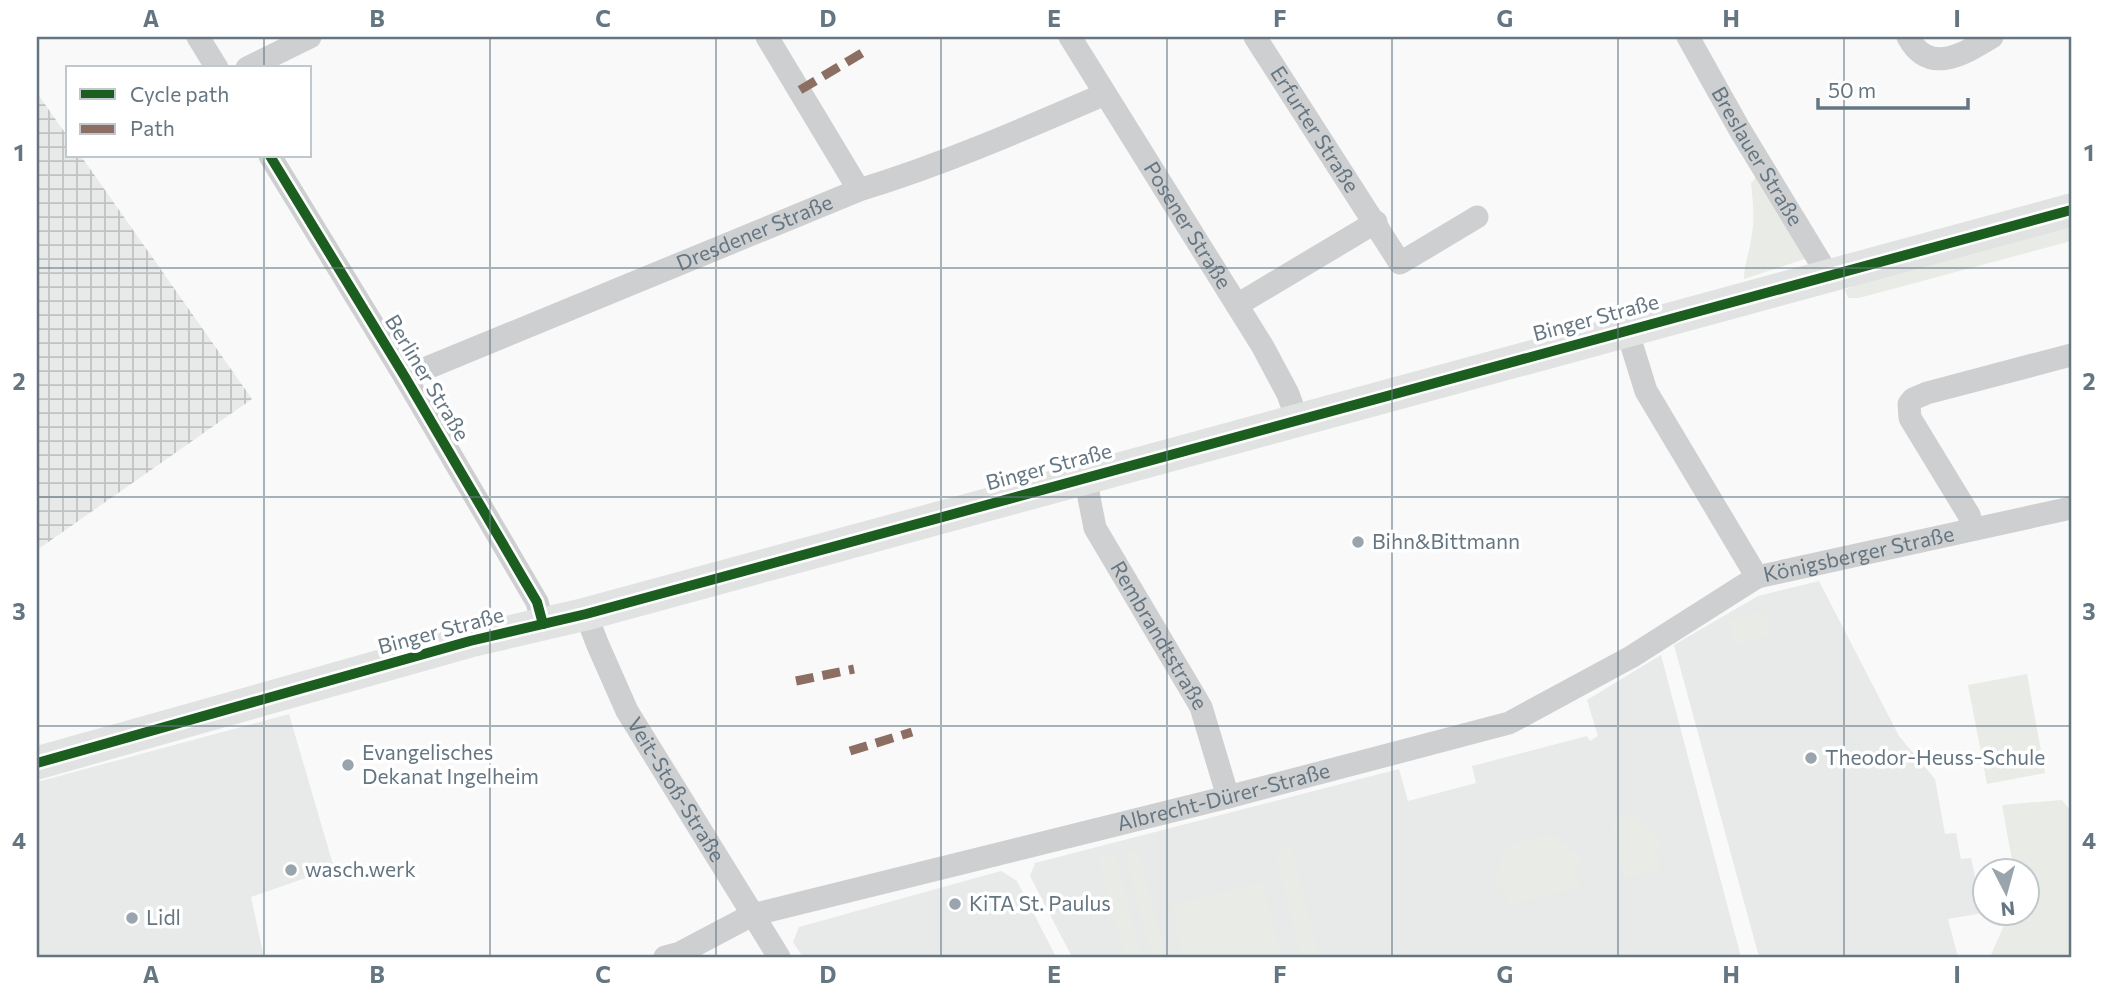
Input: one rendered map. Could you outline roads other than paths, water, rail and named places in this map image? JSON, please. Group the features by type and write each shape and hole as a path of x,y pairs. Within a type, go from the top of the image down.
{"main road":[{"name":"Binger Straße","path":"37,763 470,641 586,614 2071,210"}],"street":[{"path":"198,37 216,66"},
{"path":"251,66 310,37"},
{"path":"767,37 859,190"},
{"name":"Posener Straße","path":"1070,37 1276,370 1297,419"},
{"name":"Erfurter Straße","path":"1255,37 1400,263 1477,217"},
{"name":"Breslauer Straße","path":"1688,37 1740,130 1828,275"},
{"path":"1908,37 1923,54 1935,59 1965,52 1992,37"},
{"name":"Dresdener Straße","path":"405,377 859,190 992,143 1105,94"},
{"name":"Berliner Straße","path":"271,158 405,377 537,602 543,624"},
{"path":"1237,305 1376,222"},
{"name":"Königsberger Straße","path":"1627,330 1646,391 1757,577 2071,508"},
{"path":"1973,529 1969,515 1910,418 1909,404 1913,399 1927,393 2071,355"},
{"name":"Rembrandtstraße","path":"1085,477 1095,528 1201,707 1228,797"},
{"name":"Albrecht-Dürer-Straße","path":"665,957 680,953 752,915 1228,797 1509,723 1631,657 1757,577"},
{"name":"Veit-Stoß-Straße","path":"586,614 627,711 779,957"}],"place":[{"name":"Bihn&Bittmann","path":"1358,542"},
{"name":"Theodor-Heuss-Schule","path":"1811,758"},
{"name":"Evangelisches Dekanat Ingelheim","path":"348,765"},
{"name":"wasch.werk","path":"291,870"},
{"name":"KiTA St. Paulus","path":"955,904"},
{"name":"Lidl","path":"132,918"}]}
